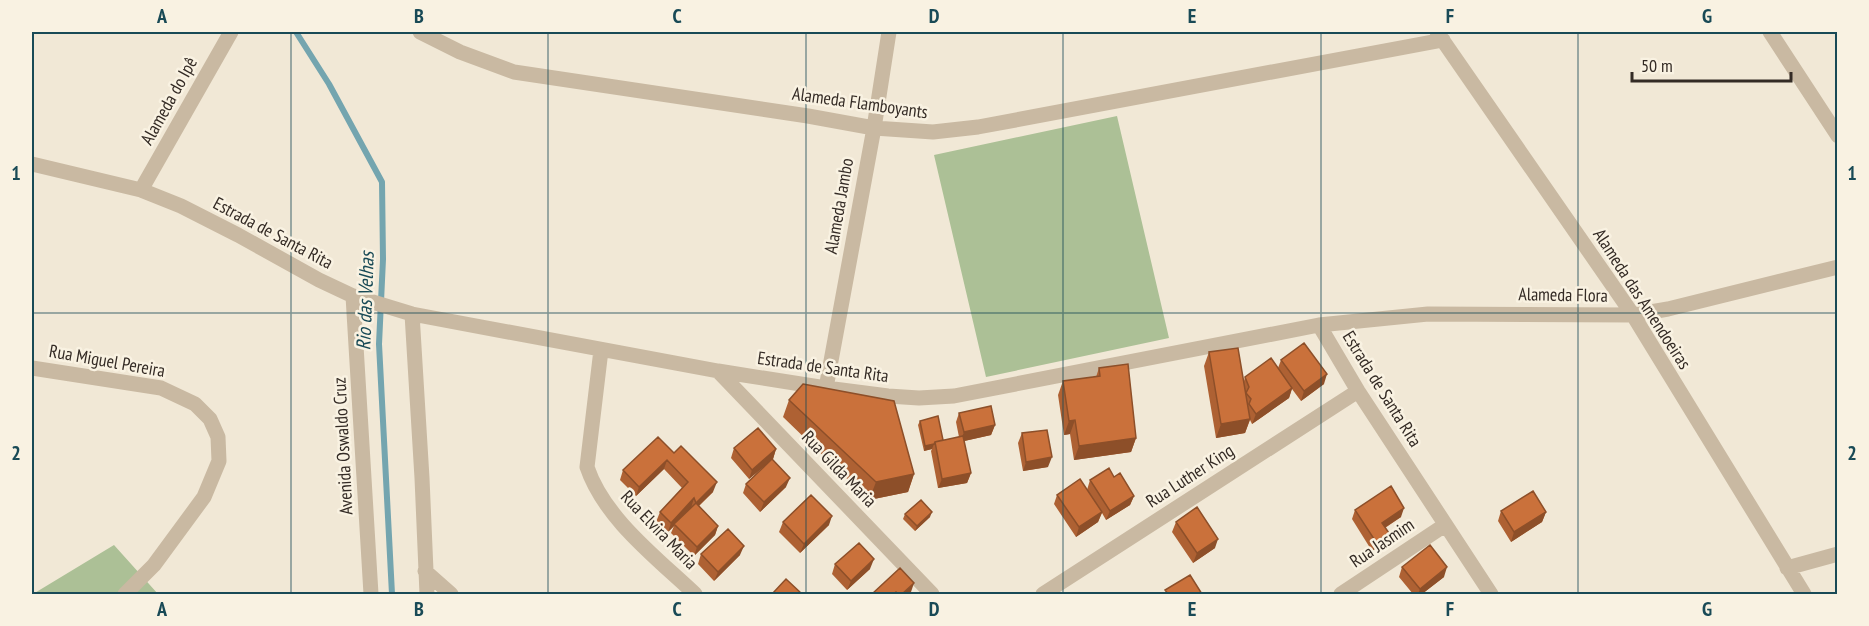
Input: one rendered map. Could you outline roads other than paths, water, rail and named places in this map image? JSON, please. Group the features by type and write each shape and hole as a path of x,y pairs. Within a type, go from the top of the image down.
{"street":[{"name":"Alameda do Ipê","path":"141,190 231,32"},
{"name":"Alameda Flamboyants","path":"420,32 460,52 514,72 796,114 874,128 933,132 978,127 1440,36"},
{"name":"Alameda Jambo","path":"826,388 874,128 889,32"},
{"path":"1770,32 1838,136"},
{"name":"Alameda das Amendoeiras","path":"1440,36 1633,315 1804,594"},
{"name":"Estrada de Santa Rita","path":"32,164 141,190 181,206 319,279 360,297 405,311 718,371 888,396 919,398 954,396 1319,325 1358,391 1491,594"},
{"name":"Alameda Flora","path":"1319,325 1368,318 1428,314 1633,315 1668,309 1838,267"},
{"name":"Avenida Oswaldo Cruz","path":"360,297 371,594"},
{"path":"405,311 422,478 427,594"},
{"name":"Rua Elvira Maria","path":"602,350 587,467 593,484 621,523 695,594"},
{"name":"Rua Miguel Pereira","path":"32,368 161,388 195,404 210,419 218,438 219,461 204,497 154,565 125,594"},
{"name":"Rua Gilda Maria","path":"718,371 932,594"},
{"name":"Rua Luther King","path":"1043,594 1358,391"},
{"name":"Rua Jasmim","path":"1341,594 1445,525"},
{"path":"1786,568 1838,554"},
{"path":"425,571 451,594"}],"waterway":[{"name":"Rio das Velhas","path":"296,32 329,84 382,182 383,259 379,344 392,594"}]}
